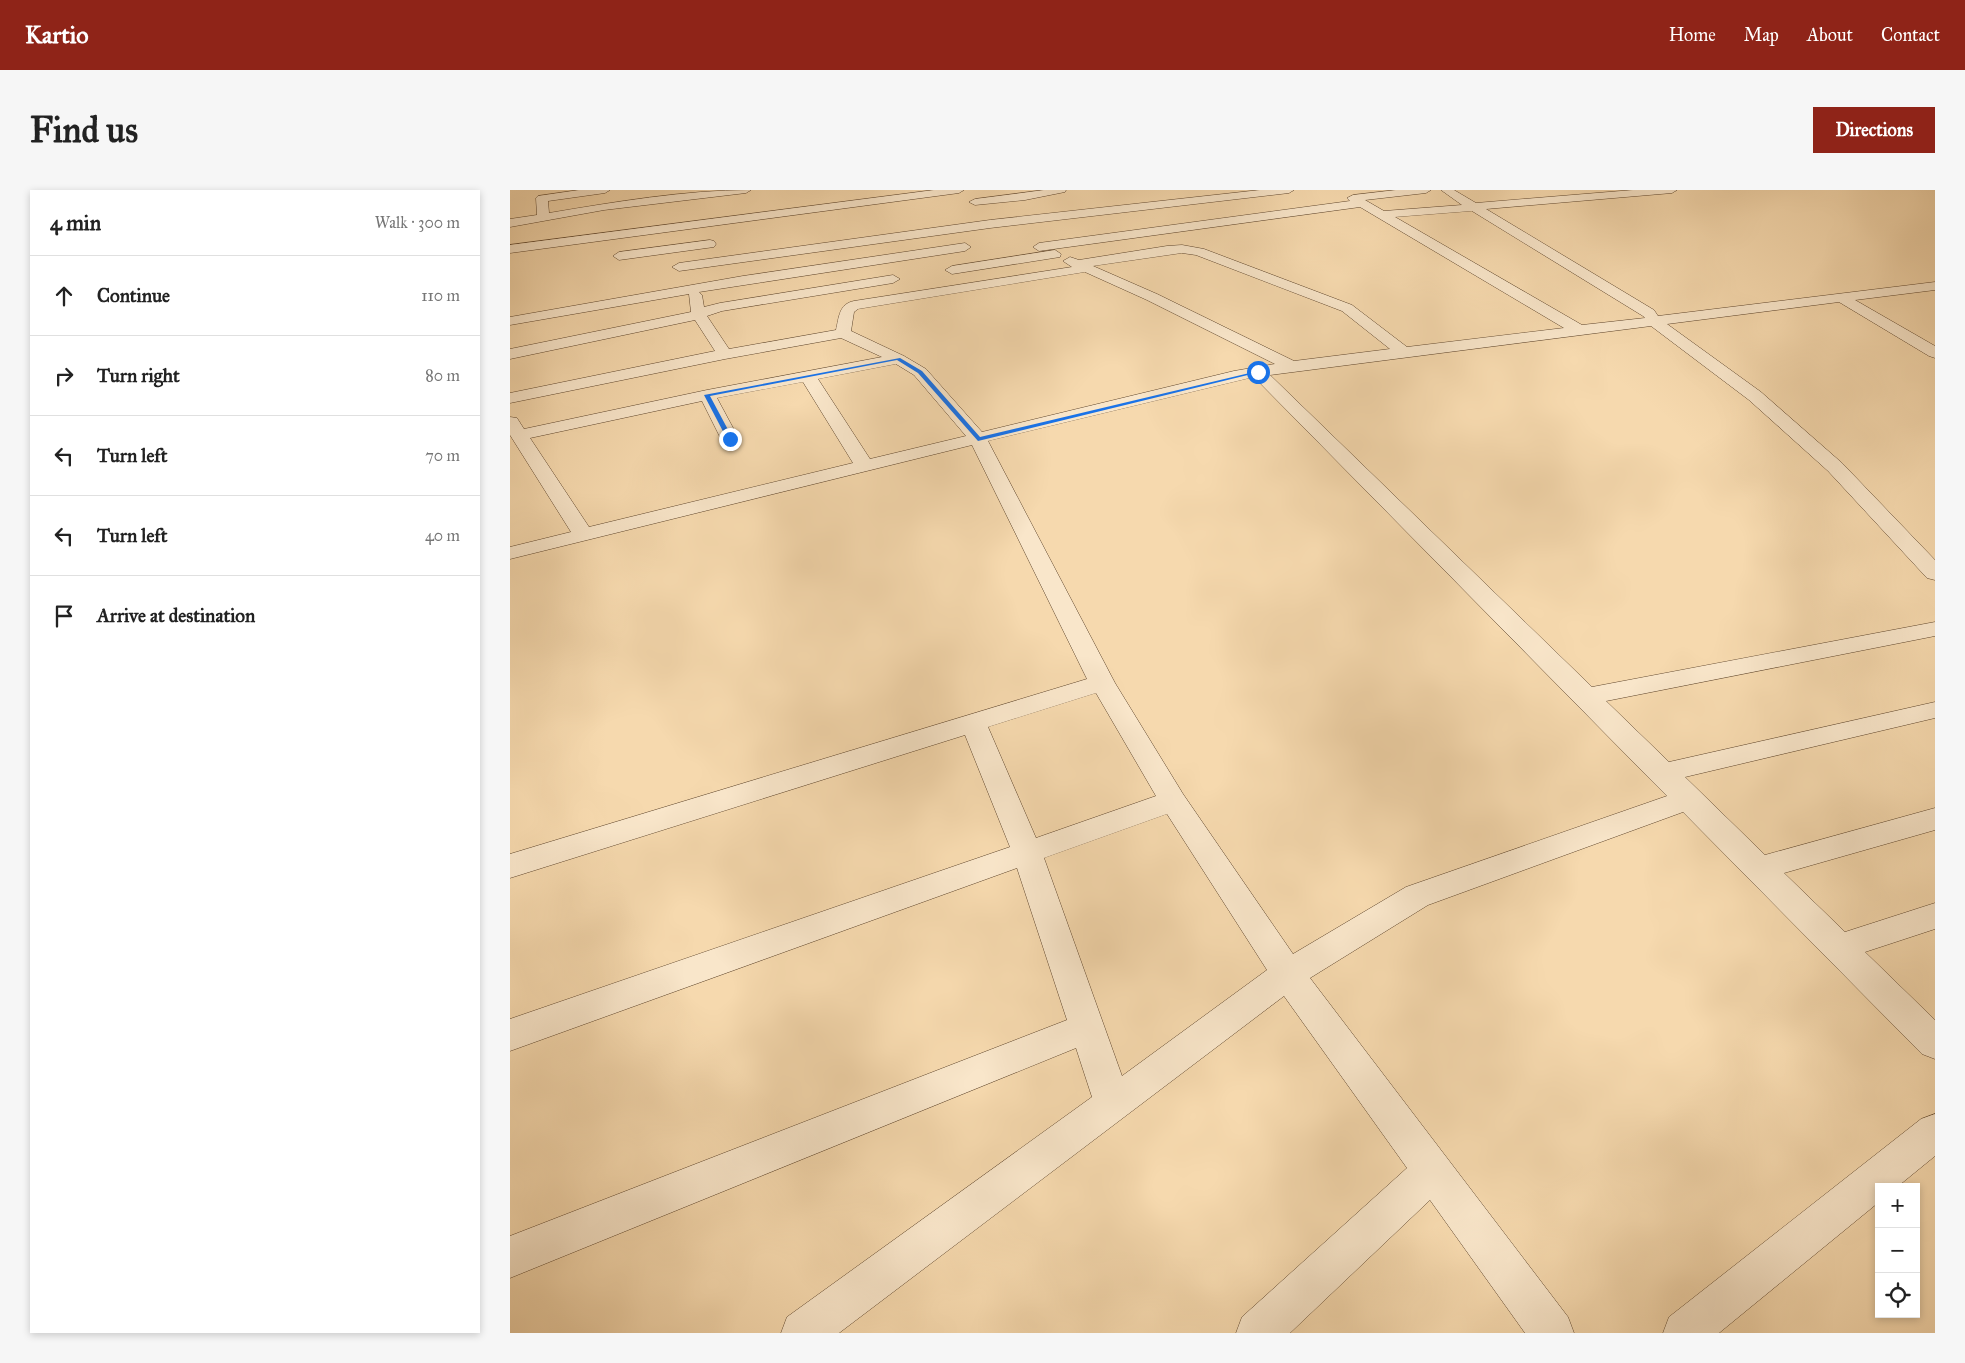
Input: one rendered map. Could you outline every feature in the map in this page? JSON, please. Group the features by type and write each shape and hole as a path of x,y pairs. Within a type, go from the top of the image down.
{"street":[{"path":"543,218 542,198 605,190"},
{"path":"510,223 604,207 746,190"},
{"path":"510,250 959,190"},
{"path":"679,267 978,209 1061,190"},
{"path":"978,209 1058,208 1215,190"},
{"path":"978,209 1289,190"},
{"path":"1426,190 1352,198 1579,330"},
{"path":"1446,190 1649,312 1654,321 1755,396 1835,467 1935,573"},
{"path":"1381,215 1672,190"},
{"path":"1292,366 1152,297 1034,244 1360,203"},
{"path":"978,209 1013,235"},
{"path":"619,256 726,242"},
{"path":"510,321 694,289 982,244"},
{"path":"843,332 847,311 854,305 1182,249 1199,252 1347,308 1404,352"},
{"path":"936,272 1055,254"},
{"path":"510,354 679,320 720,307 907,277"},
{"path":"510,553 1258,372 1292,366 1935,286"},
{"path":"694,289 698,313 725,354"},
{"path":"1840,298 1935,353"},
{"path":"510,398 843,332 920,372 978,439 1102,684 1173,801 1288,974 1552,1333"},
{"path":"584,536 515,428 707,395 898,359"},
{"path":"1258,372 1935,1043"},
{"path":"808,376 865,467"},
{"path":"707,395 730,439"},
{"path":"1584,697 1935,629"},
{"path":"510,866 1102,684"},
{"path":"1661,773 1935,710"},
{"path":"973,723 1027,852 1113,1103"},
{"path":"803,1333 1288,974 1418,896 1688,799"},
{"path":"510,1035 1173,801"},
{"path":"1757,868 1935,819"},
{"path":"1838,948 1935,916"},
{"path":"510,1257 1087,1028"},
{"path":"1685,1333 1935,1132"},
{"path":"1258,1333 1433,1171"}],"route":[{"path":"730,439 707,395 898,359 920,372 978,439 1234,376 1258,372"}]}
